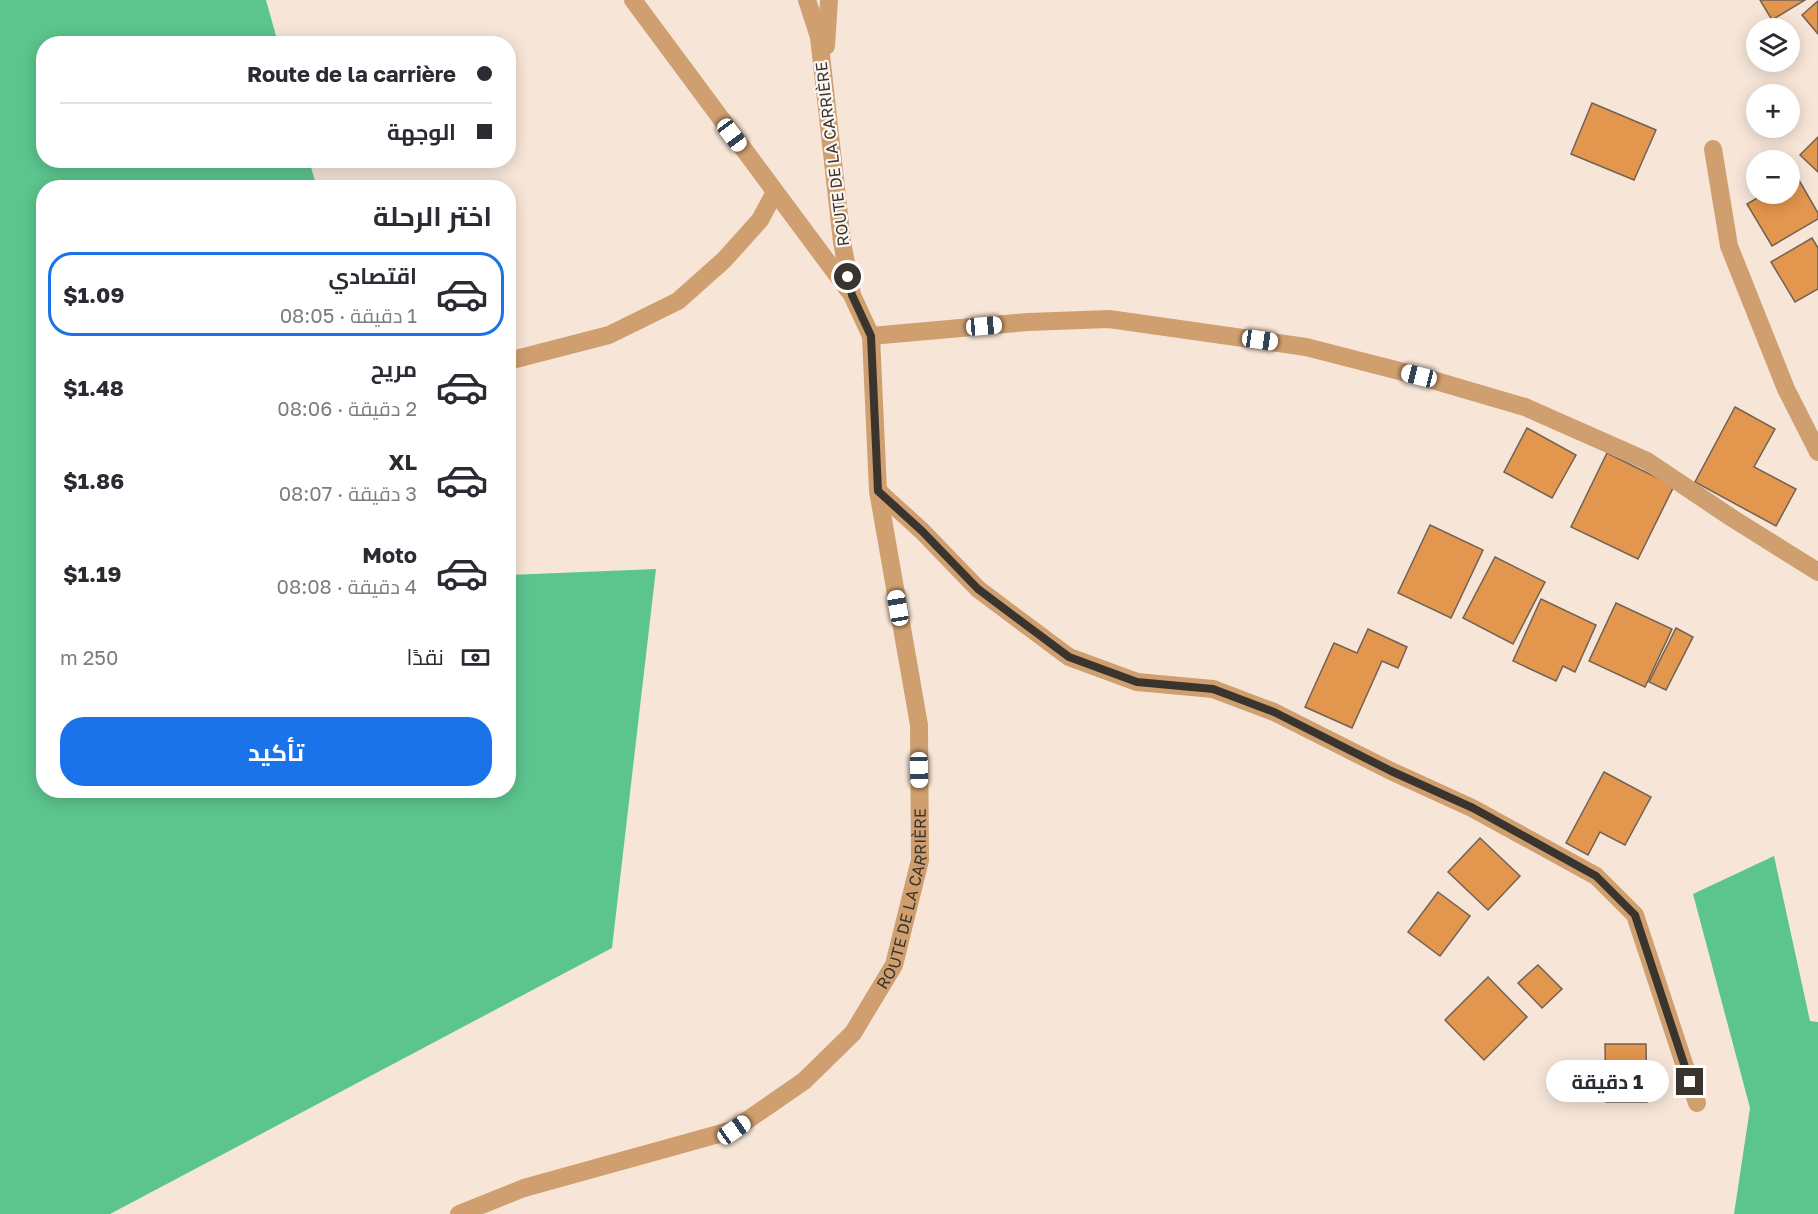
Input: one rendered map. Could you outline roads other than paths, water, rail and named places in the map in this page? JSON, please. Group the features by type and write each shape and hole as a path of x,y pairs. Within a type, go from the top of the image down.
{"street":[{"path":"633,0 852,295"},
{"name":"ROUTE DE LA CARRIÈRE","path":"459,1214 524,1188 734,1130 804,1081 853,1033 894,965 920,860 919,725 878,491 871,336 852,295 842,242 819,37 807,0"},
{"path":"824,78 829,0"},
{"path":"1713,149 1729,246 1786,389 1818,452"},
{"path":"516,360 609,335 678,301 724,260 760,220 775,192"},
{"path":"871,336 1028,322 1109,320 1306,347 1419,376 1525,407 1647,461 1818,572"},
{"path":"878,491 922,531 978,589 1069,657 1137,682 1213,689 1274,712 1391,771 1473,808 1596,876 1635,915 1697,1102"}]}
